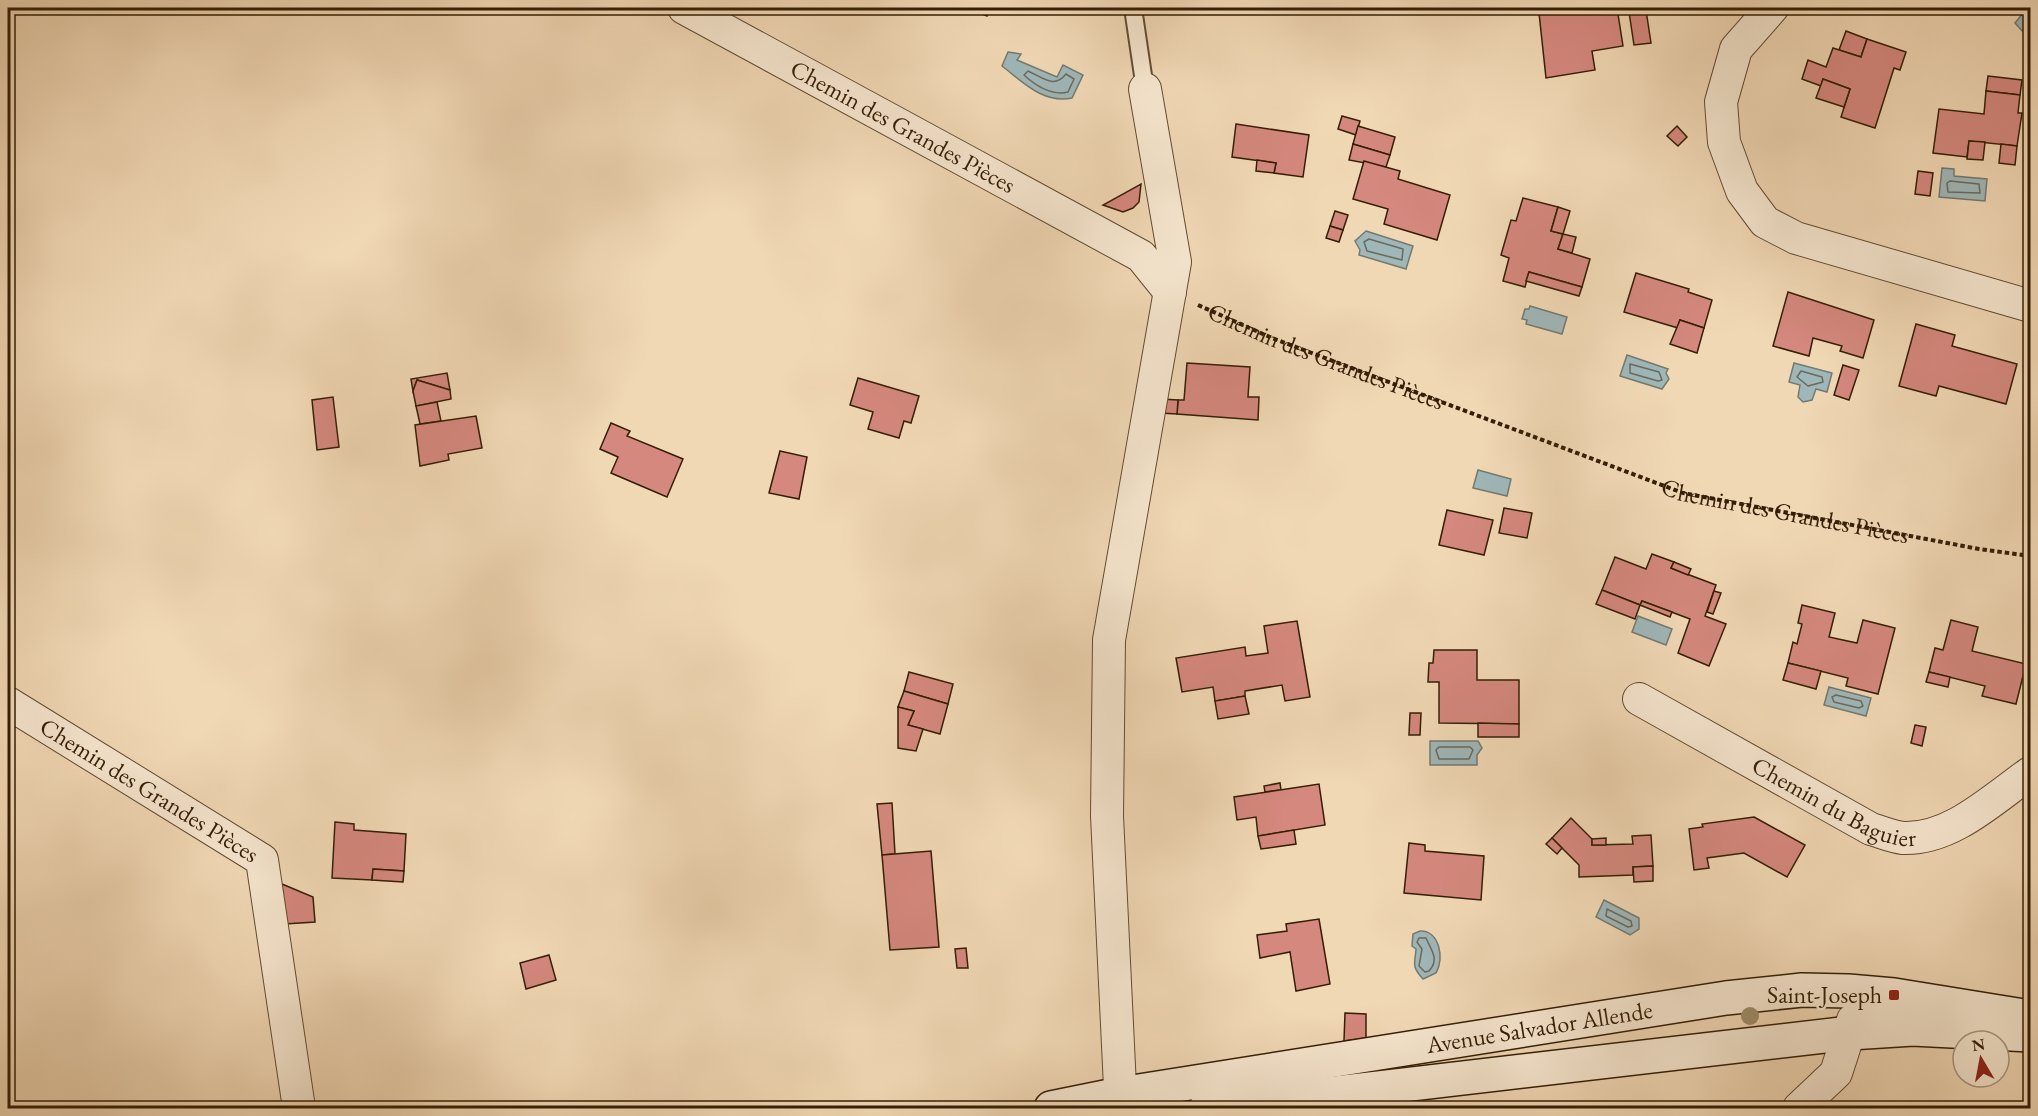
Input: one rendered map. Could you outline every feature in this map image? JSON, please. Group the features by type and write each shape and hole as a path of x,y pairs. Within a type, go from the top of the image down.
{"main road":[{"name":"Avenue Salvador Allende","path":"1050,1108 1121,1101 1726,998 1802,990 1894,995 2031,1017"},
{"name":"Avenue Salvador Allende","path":"1206,1108 1850,1033 1913,1029 2031,1035"}],"street":[{"name":"Chemin des Grandes Pièces","path":"684,8 1141,256 1170,292"},
{"path":"1772,8 1736,49 1721,102 1724,142 1738,181 1742,191 1765,222 1796,238 2031,306"},
{"path":"1121,1101 1107,816 1109,640 1175,262 1146,89"},
{"name":"Chemin du Baguier","path":"1639,699 1871,829 1901,838 1926,836 1959,823 2031,773"},
{"name":"Chemin des Grandes Pièces","path":"8,703 262,860 299,1108"},
{"path":"1798,1108 1836,1073 1853,1020 1867,1012 1909,1012 1962,1007"}],"lane":[{"path":"1133,8 1146,89"}],"path":[{"name":"Chemin des Grandes Pièces","path":"1170,292 1272,338 1683,493 1979,549 2031,556"}],"water":[{"path":"2027,8 2030,8 2030,30 2025,34 2015,23"},
{"path":"1008,52 1021,54 1017,60 1057,77 1063,65 1083,75 1072,98 1052,98 1026,85 1002,66"},
{"path":"1942,168 1954,169 1954,176 1987,179 1985,201 1939,197"},
{"path":"1366,231 1413,246 1406,269 1359,255 1360,250 1355,241"},
{"path":"1530,306 1567,317 1562,334 1526,324 1527,320 1522,319 1525,309 1529,309"},
{"path":"1627,355 1668,369 1666,373 1669,379 1662,389 1620,376"},
{"path":"1794,363 1832,373 1827,392 1816,389 1812,400 1803,402 1798,397 1800,385 1789,382"},
{"path":"1478,470 1511,479 1507,496 1473,488"},
{"path":"1638,616 1672,629 1666,645 1632,632"},
{"path":"1829,687 1871,698 1866,716 1824,705"},
{"path":"1430,741 1478,741 1482,748 1477,755 1477,765 1430,765"},
{"path":"1604,900 1639,918 1639,929 1630,935 1596,917"},
{"path":"1420,931 1432,935 1440,953 1436,973 1423,979 1415,968 1416,949 1412,946 1413,934"}],"building":[{"path":"968,8 990,8 987,16"},
{"path":"1578,8 1617,8 1623,46 1592,51 1595,70 1546,78 1539,13"},
{"path":"1646,10 1651,43 1634,45 1629,12"},
{"path":"1846,31 1867,39 1861,57 1839,50"},
{"path":"1867,39 1906,52 1900,70 1894,68 1875,128 1841,117 1850,89 1823,79 1821,86 1802,79 1808,60 1826,67 1833,48 1861,57"},
{"path":"1988,76 2022,80 2020,95 1986,91"},
{"path":"1823,79 1850,89 1844,107 1816,98"},
{"path":"1986,91 2020,95 2018,113 2022,113 2017,146 1969,141 1967,157 1933,153 1939,109 1984,114"},
{"path":"1342,116 1360,121 1356,135 1338,129"},
{"path":"1236,124 1309,135 1303,177 1274,173 1276,163 1232,157"},
{"path":"1358,126 1395,137 1390,155 1353,144"},
{"path":"1677,126 1687,137 1678,146 1667,136"},
{"path":"1969,141 1985,142 1983,160 1967,159"},
{"path":"1353,144 1390,155 1386,167 1349,160"},
{"path":"2001,144 2017,146 2015,165 1999,163"},
{"path":"1257,160 1276,163 1274,173 1256,171"},
{"path":"1364,161 1400,171 1398,179 1450,195 1437,240 1384,224 1388,209 1353,199"},
{"path":"1918,171 1933,173 1930,196 1915,194"},
{"path":"1141,184 1139,202 1133,208 1123,212 1103,205"},
{"path":"1523,198 1558,207 1551,231 1563,234 1558,249 1590,259 1582,287 1529,272 1525,287 1503,281 1509,258 1501,255 1511,220 1516,221"},
{"path":"1558,207 1570,211 1563,234 1551,231"},
{"path":"1335,211 1348,215 1343,230 1330,226"},
{"path":"1330,226 1343,230 1339,242 1326,238"},
{"path":"1563,234 1576,237 1572,253 1558,249"},
{"path":"1529,272 1582,287 1579,296 1526,281"},
{"path":"1636,273 1689,289 1688,292 1712,300 1704,328 1680,320 1678,328 1624,312"},
{"path":"1788,292 1874,320 1863,358 1840,351 1842,346 1813,338 1809,356 1773,346"},
{"path":"1680,320 1704,328 1697,353 1670,344"},
{"path":"1916,324 1955,335 1952,346 2017,364 2006,404 1939,386 1936,396 1899,386"},
{"path":"1187,363 1250,367 1248,397 1259,397 1258,420 1177,414 1178,400 1184,400"},
{"path":"1843,365 1859,370 1849,400 1834,395"},
{"path":"447,373 450,390 417,380 413,391 411,379"},
{"path":"858,378 919,396 911,423 904,421 899,438 868,429 873,412 850,405"},
{"path":"417,380 450,390 451,399 416,406 413,391"},
{"path":"333,397 339,447 317,450 312,400"},
{"path":"1160,399 1178,400 1177,414 1159,413"},
{"path":"437,402 441,421 420,424 416,406"},
{"path":"476,416 482,448 448,454 449,460 420,466 415,425"},
{"path":"611,423 630,431 627,436 683,459 667,497 611,473 618,457 600,449"},
{"path":"780,451 807,457 799,499 769,493"},
{"path":"1504,508 1532,513 1527,538 1499,533"},
{"path":"1447,510 1493,520 1484,555 1439,545"},
{"path":"1652,554 1674,562 1671,568 1716,585 1705,616 1726,624 1709,666 1678,653 1690,619 1642,601 1640,605 1602,590 1615,557 1646,569"},
{"path":"1674,562 1691,569 1688,575 1671,568"},
{"path":"1602,590 1640,605 1635,619 1596,604"},
{"path":"1714,591 1721,593 1713,614 1707,612"},
{"path":"1642,601 1672,612 1670,617 1640,605"},
{"path":"1802,605 1835,613 1829,637 1857,643 1863,620 1895,628 1878,694 1846,686 1848,678 1788,663 1793,642 1797,644 1802,624 1798,623"},
{"path":"1951,620 1978,627 1972,651 2026,664 2016,704 1982,696 1985,686 1929,672 1935,648 1943,650"},
{"path":"1297,621 1310,697 1285,701 1282,685 1245,691 1245,696 1215,701 1213,687 1182,692 1176,658 1245,647 1246,656 1268,653 1264,626"},
{"path":"1434,650 1477,650 1477,680 1519,680 1519,724 1439,723 1439,682 1428,682 1429,663 1433,663"},
{"path":"1788,663 1821,671 1816,689 1783,680"},
{"path":"909,672 953,684 948,704 904,691"},
{"path":"1929,672 1950,677 1948,687 1926,682"},
{"path":"904,691 948,704 940,734 908,725 914,711 898,707"},
{"path":"1245,696 1249,714 1218,719 1215,701"},
{"path":"898,707 914,711 908,725 923,729 916,751 898,748"},
{"path":"1410,713 1421,713 1420,735 1409,735"},
{"path":"1478,723 1519,724 1519,737 1478,737"},
{"path":"1915,725 1926,727 1922,746 1911,743"},
{"path":"1280,783 1281,790 1265,792 1264,786"},
{"path":"1319,784 1325,825 1258,836 1256,817 1237,820 1234,797"},
{"path":"892,803 895,854 882,855 877,804"},
{"path":"1754,817 1805,845 1787,877 1744,853 1707,858 1709,868 1694,870 1689,829 1703,827 1702,824"},
{"path":"1571,818 1592,839 1592,845 1633,844 1632,836 1651,835 1653,866 1633,867 1633,875 1579,877 1579,865 1552,838"},
{"path":"335,822 354,824 354,830 406,834 404,871 373,869 372,880 332,878"},
{"path":"1294,830 1296,844 1261,849 1258,836"},
{"path":"1552,838 1562,848 1557,854 1546,844"},
{"path":"1606,838 1606,845 1592,845 1592,839"},
{"path":"1409,843 1425,845 1425,851 1484,856 1481,900 1404,893"},
{"path":"931,851 939,947 890,950 882,855"},
{"path":"1653,866 1653,881 1634,882 1633,867"},
{"path":"373,869 404,871 403,882 372,880"},
{"path":"282,884 313,897 315,922 285,924"},
{"path":"1319,919 1330,984 1296,991 1290,952 1260,958 1257,935 1287,931 1286,924"},
{"path":"966,948 968,968 957,968 955,949"},
{"path":"549,955 556,980 526,989 520,963"},
{"path":"1345,1013 1366,1014 1366,1038 1344,1041"}],"place":[{"name":"Saint-Joseph","path":"1894,995"}]}
